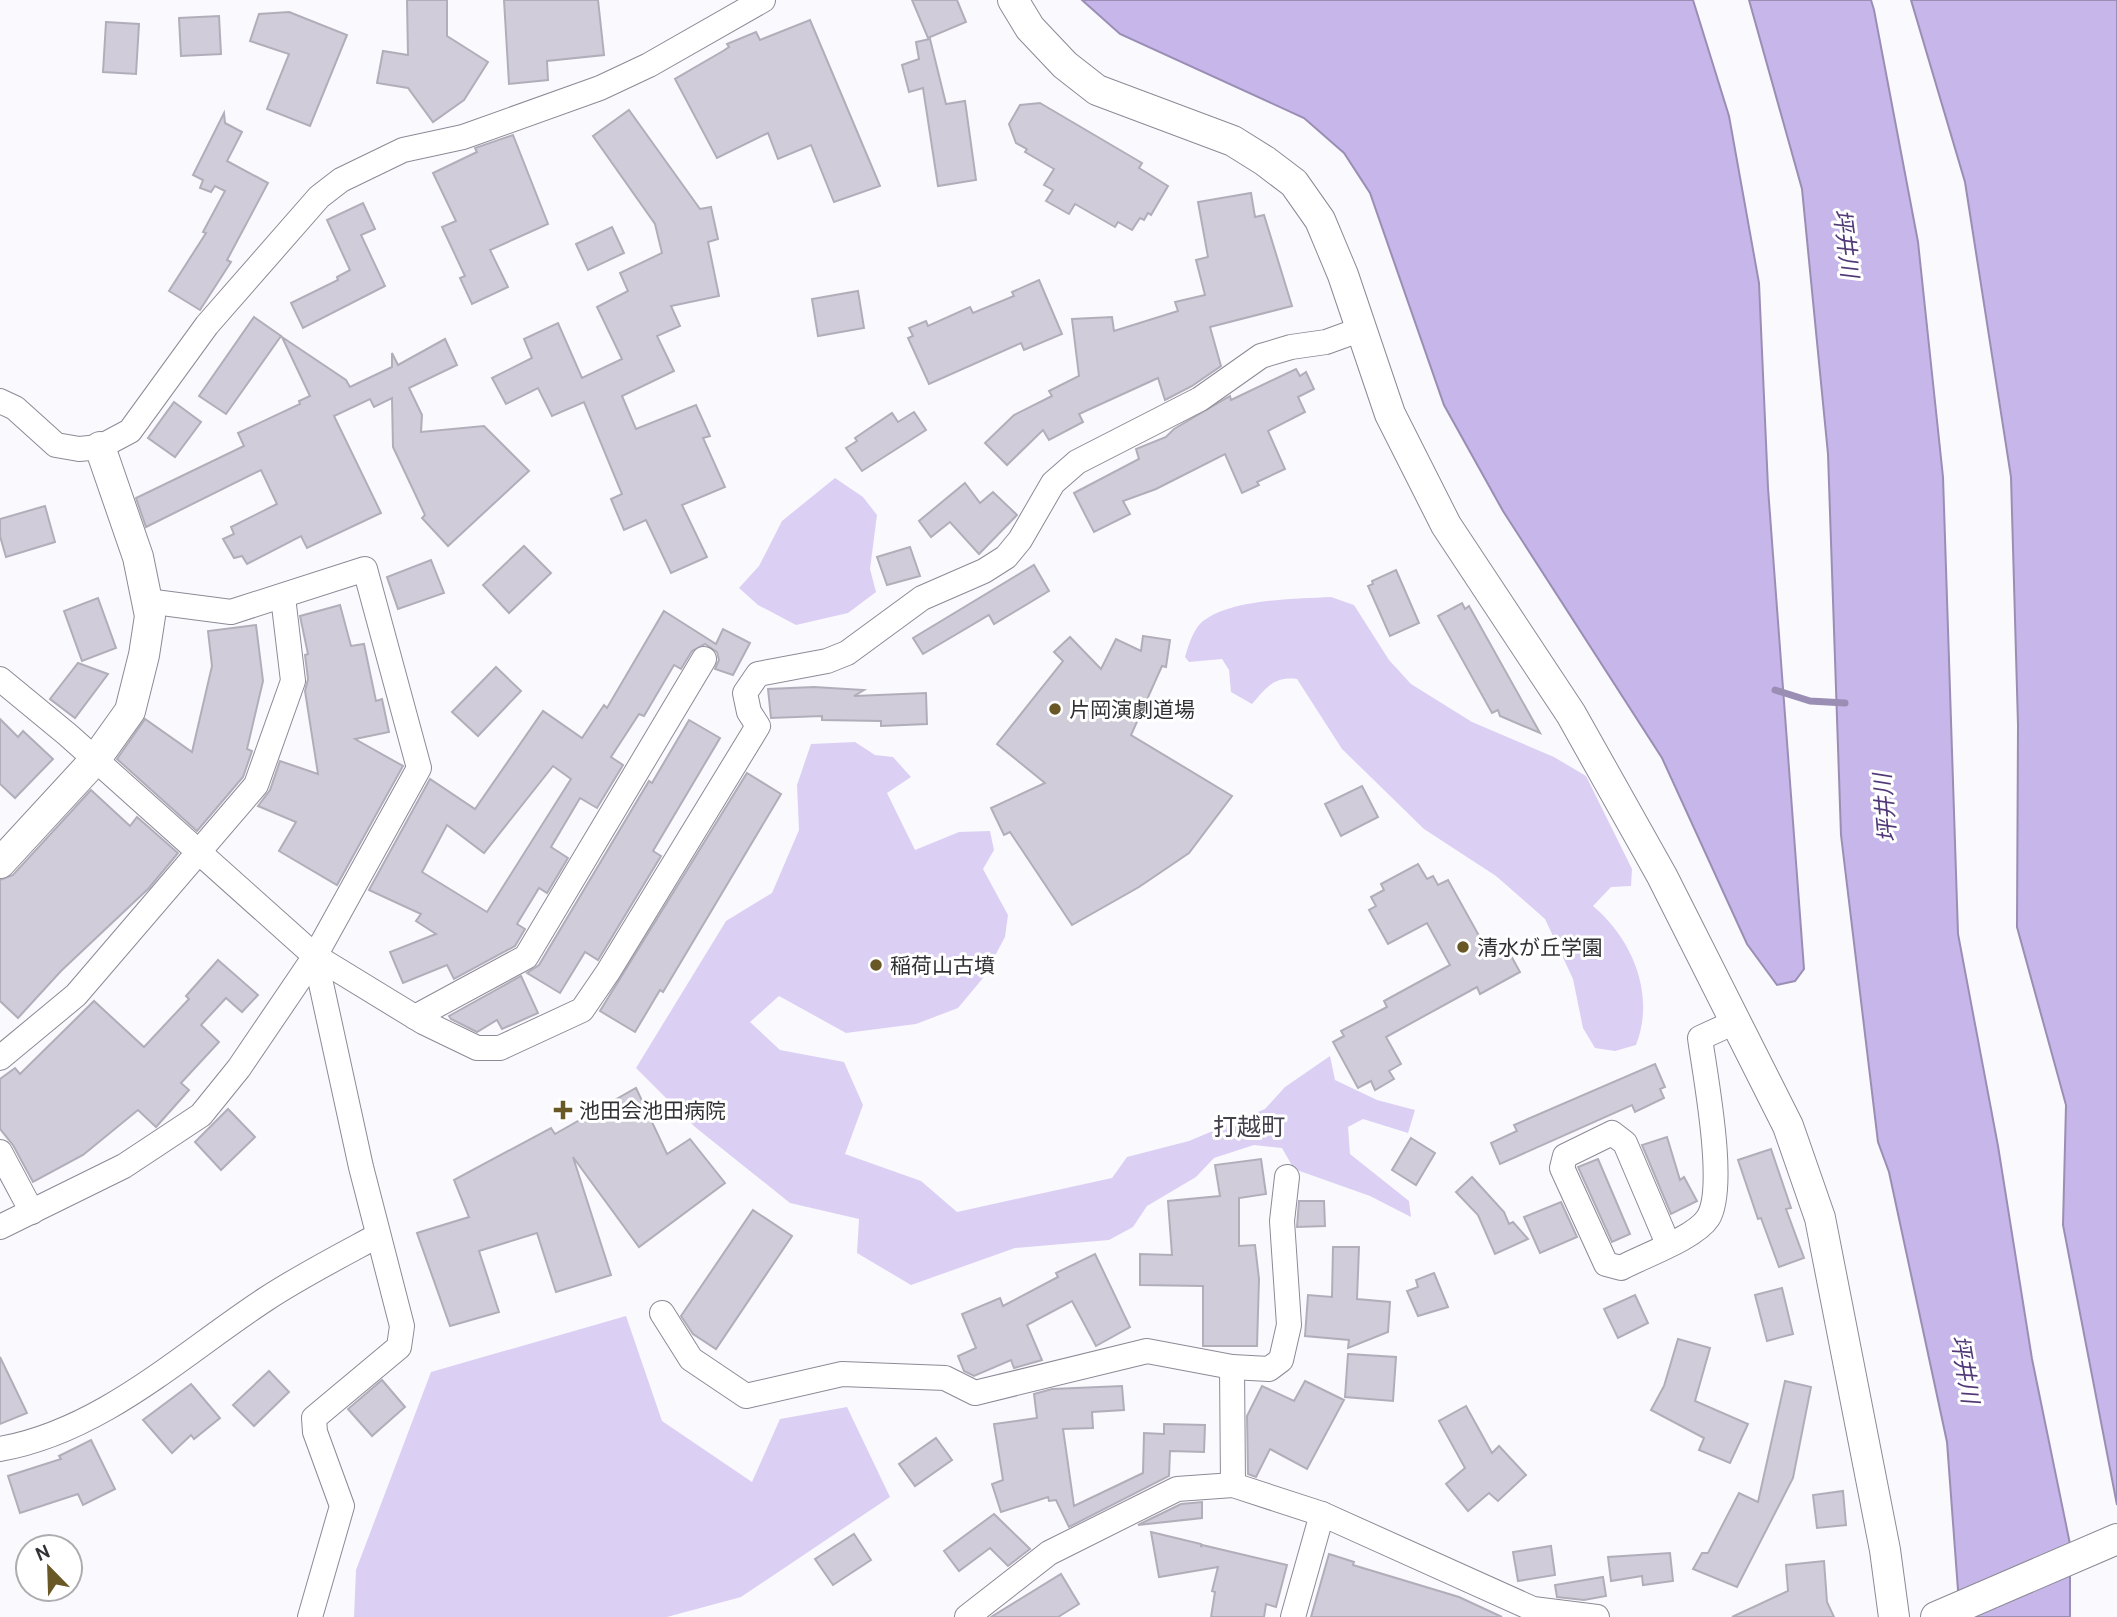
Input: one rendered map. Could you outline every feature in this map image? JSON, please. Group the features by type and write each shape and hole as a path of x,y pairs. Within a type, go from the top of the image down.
{"street":[{"path":"0,401 15,408 56,444 79,449 100,447 130,432 207,325 319,197 341,180 403,150 463,137 600,88 649,65 764,0"},
{"path":"1013,0 1030,28 1065,65 1097,90 1233,141 1265,160 1294,183 1320,220 1362,329 1390,414 1446,525 1571,714 1662,876 1788,1126 1820,1218 1885,1549 1894,1617"},
{"path":"0,679 315,956 415,1017 477,1048 500,1048 582,1010 758,726 749,712 745,693 758,674 827,661 847,653 922,598 984,571 1006,557 1020,540 1053,483 1077,462 1200,398 1249,363 1291,347 1326,342 1362,329"},
{"path":"0,863 95,760 130,711 144,655 150,616 138,557 100,447"},
{"path":"0,1227 124,1166 201,1115 239,1068 315,956 419,768 365,569 231,612 147,601"},
{"path":"0,1058 76,996 196,852 257,785 293,681 283,597"},
{"path":"415,1017 526,957 704,659"},
{"path":"310,1617 342,1506 315,1432 314,1418 399,1347 402,1326 377,1236 315,956"},
{"path":"1668,1244 1625,1143 1612,1133 1565,1156 1562,1168 1606,1264 1621,1268 1696,1230 1708,1218 1715,1202 1716,1172 1700,1038 1737,1021"},
{"path":"0,1152 32,1212"},
{"path":"662,1313 691,1359 746,1395 842,1374 945,1378 975,1393 1147,1351 1232,1367 1269,1369 1282,1360 1289,1325 1282,1221 1287,1177"},
{"path":"0,1449 31,1444 71,1428 130,1393 268,1298 377,1236"},
{"path":"1232,1367 1233,1485"},
{"path":"967,1617 1049,1553 1177,1489 1233,1485 1322,1514 1533,1609 1597,1617"},
{"path":"1293,1617 1322,1514"},
{"path":"1936,1617 2112,1541"}],"shaded area":[{"path":"835,478 863,497 877,515 870,569 876,592 848,613 796,625 758,605 739,588 759,566 782,521"},
{"path":"1331,597 1354,605 1389,660 1411,684 1472,722 1554,757 1586,776 1632,869 1631,886 1611,887 1593,906 1619,934 1637,969 1643,1006 1636,1045 1615,1051 1595,1048 1583,1028 1573,979 1545,919 1496,876 1424,829 1342,749 1297,679 1276,681 1252,704 1231,692 1229,670 1222,659 1189,662 1185,657 1198,626 1219,612 1266,601"},
{"path":"855,742 875,755 893,757 911,777 887,793 915,850 959,832 990,831 994,850 983,869 1008,915 1005,937 983,978 958,1008 916,1024 846,1033 779,996 750,1022 780,1050 844,1062 863,1105 845,1154 921,1181 957,1212 1112,1178 1127,1157 1189,1141 1265,1109 1285,1087 1330,1056 1335,1080 1377,1100 1415,1110 1408,1133 1363,1119 1348,1127 1350,1154 1409,1201 1411,1217 1370,1196 1294,1169 1282,1148 1254,1145 1214,1158 1196,1177 1147,1206 1133,1227 1109,1240 1015,1248 911,1285 857,1253 859,1219 790,1203 695,1127 636,1068 726,921 772,893 799,830 797,785 811,744"},
{"path":"626,1316 662,1421 752,1482 780,1419 847,1407 890,1497 741,1597 667,1617 354,1617 356,1570 431,1372"}],"water":[{"path":"1082,0 1693,0 1729,116 1759,283 1768,488 1804,969 1795,981 1777,985 1747,944 1662,758 1503,511 1444,405 1370,193 1344,153 1304,118 1120,34"},
{"name":"坪井川","path":"1749,0 1871,0 1874,10 1918,242 1943,477 1958,934 1998,1146 2032,1359 2070,1544 2070,1617 1960,1617 1947,1442 1889,1172 1878,1142 1841,835 1828,454 1802,189"},
{"path":"1911,0 2117,0 2117,1505 2063,1225 2066,1105 2017,927 2018,725 2011,477 1965,182"}],"building":[{"path":"407,0 447,0 447,36 488,62 464,100 433,122 408,88 377,83 383,51 408,55"},
{"path":"504,0 598,0 604,55 547,61 548,80 509,84"},
{"path":"912,0 957,0 966,22 928,38"},
{"path":"289,12 347,35 310,126 267,109 289,54 250,41 259,14"},
{"path":"219,16 221,54 181,56 179,18"},
{"path":"810,20 880,186 834,202 811,145 778,159 768,133 717,158 675,79 729,47 727,44 756,32 760,40"},
{"path":"106,22 139,24 136,74 103,72"},
{"path":"930,39 946,104 965,101 976,180 938,186 923,88 909,92 902,65 919,59 916,42"},
{"path":"1040,103 1142,163 1139,168 1168,186 1151,215 1148,213 1144,220 1140,218 1132,230 1118,222 1115,227 1075,204 1069,214 1046,201 1053,190 1044,185 1054,169 1025,152 1027,149 1016,143 1009,124 1020,105"},
{"path":"629,110 700,209 711,207 718,239 708,242 719,296 671,306 680,326 657,336 674,371 622,396 636,429 696,405 710,436 703,438 725,487 682,505 707,557 671,573 646,520 624,530 611,499 622,494 584,402 552,416 538,388 506,404 492,378 532,358 524,339 558,323 582,378 622,359 597,307 628,291 620,273 662,253 655,224 593,136"},
{"path":"224,113 225,123 242,132 227,161 268,183 227,260 231,262 200,310 169,291 206,233 203,232 225,191 215,186 211,192 200,188 203,180 193,175"},
{"path":"513,135 548,224 490,250 508,287 472,304 460,278 465,276 442,227 456,221 433,173 477,152 475,148"},
{"path":"1251,193 1255,217 1264,215 1292,306 1210,327 1221,366 1192,386 1165,400 1158,378 1079,414 1083,422 1049,440 1043,430 1007,465 985,443 1014,415 1052,396 1049,391 1079,376 1072,319 1112,317 1114,331 1178,311 1175,302 1205,295 1196,260 1208,257 1198,202"},
{"path":"363,203 375,229 361,235 385,286 303,328 291,303 338,280 337,277 350,270 327,220"},
{"path":"612,227 624,253 588,270 576,244"},
{"path":"1039,280 1062,334 1024,350 1021,343 929,384 908,338 913,336 909,328 926,321 928,326 970,307 973,313 1014,296 1012,292"},
{"path":"858,291 864,328 818,336 812,299"},
{"path":"254,317 281,336 226,414 199,396"},
{"path":"282,337 346,380 350,387 392,367 392,353 398,365 445,339 457,365 409,388 422,415 421,432 484,426 529,471 448,546 422,518 425,515 393,447 392,398 374,407 370,399 334,416 381,513 307,548 301,536 247,564 242,556 234,558 223,539 234,534 231,527 277,504 261,470 146,527 136,498 244,446 238,433 300,404 299,401 310,396"},
{"path":"1296,369 1300,376 1306,372 1314,389 1298,397 1305,412 1268,431 1285,469 1257,482 1259,485 1242,493 1225,454 1156,489 1123,501 1130,514 1094,532 1074,493 1139,459 1136,449 1166,437 1174,429 1230,396 1231,400"},
{"path":"174,402 201,422 175,457 148,438"},
{"path":"914,412 926,430 862,471 846,448 857,441 855,438 892,413 898,422"},
{"path":"965,483 980,503 993,492 1017,515 979,554 950,522 931,537 919,521"},
{"path":"45,506 55,542 6,557 0,536 0,519"},
{"path":"524,546 551,573 509,613 483,585"},
{"path":"910,547 920,576 887,585 877,557"},
{"path":"431,560 444,593 398,609 387,577"},
{"path":"1034,565 1049,591 994,624 989,615 923,654 913,638"},
{"path":"1396,570 1419,623 1390,636 1368,586 1373,584 1372,581"},
{"path":"98,598 116,648 82,661 64,611"},
{"path":"1462,603 1465,609 1469,606 1540,733 1500,716 1498,710 1492,713 1438,616"},
{"path":"340,605 351,646 364,644 376,701 382,699 389,732 355,739 403,766 337,885 279,851 296,822 258,806 270,790 280,761 318,774 305,691 308,679 305,655 308,654 300,616"},
{"path":"664,611 716,644 723,629 750,643 733,675 715,669 719,660 717,652 705,644 692,651 681,669 674,665 644,716 639,714 611,757 623,765 597,808 580,798 551,847 568,858 547,893 539,888 517,924 525,929 515,946 454,979 447,965 403,983 390,952 436,934 416,921 421,914 369,890 430,779 475,809 543,711 582,738 604,705 607,708","holes":["553,766 571,779 487,912 422,872 447,825 484,853"]},
{"path":"256,625 263,681 247,749 252,751 243,777 197,831 117,759 145,719 192,752 212,666 208,631"},
{"path":"1143,636 1170,640 1166,667 1162,666 1131,735 1232,796 1189,853 1139,887 1072,925 1010,832 1004,835 991,808 1045,783 997,744 1063,661 1054,652 1070,637 1101,669 1116,639 1141,651"},
{"path":"78,663 108,674 75,718 50,699"},
{"path":"496,667 521,691 478,736 452,712"},
{"path":"814,687 864,690 854,696 926,693 927,724 881,726 881,721 822,720 822,716 771,718 768,689"},
{"path":"0,719 18,737 23,731 53,759 15,798 0,784"},
{"path":"689,720 720,738 653,851 661,856 598,960 585,952 560,993 527,973 539,965 649,781 652,783"},
{"path":"747,773 781,794 663,992 660,990 635,1032 600,1011"},
{"path":"1362,786 1378,817 1341,836 1325,804"},
{"path":"91,790 130,826 137,817 178,853 149,888 61,971 18,1018 0,1001 0,880 13,875"},
{"name":"清水が丘学園","path":"1418,864 1427,879 1433,876 1438,885 1448,880 1488,952 1504,943 1520,972 1480,994 1477,987 1386,1037 1401,1064 1389,1071 1394,1079 1375,1090 1371,1081 1358,1088 1333,1042 1344,1036 1341,1031 1387,1007 1384,1001 1450,965 1427,923 1388,944 1369,910 1376,906 1371,897 1384,890 1381,884"},
{"path":"218,960 258,995 242,1012 226,998 201,1025 219,1042 181,1083 189,1090 156,1127 138,1110 83,1155 33,1182 13,1145 0,1129 0,1079 15,1068 20,1074 94,1001 144,1047 189,999 186,996"},
{"path":"521,976 538,1013 502,1029 497,1020 477,1032 449,1016"},
{"path":"1655,1064 1665,1087 1660,1089 1664,1098 1635,1112 1632,1105 1500,1164 1491,1143 1517,1131 1514,1125"},
{"path":"636,1088 667,1154 690,1139 725,1183 639,1247 573,1157 611,1275 556,1292 537,1233 479,1251 499,1312 450,1326 417,1233 469,1217 454,1180 551,1128 555,1134"},
{"path":"228,1109 255,1137 221,1170 195,1142"},
{"path":"1667,1137 1680,1180 1684,1177 1697,1201 1671,1214 1642,1145"},
{"path":"1411,1138 1435,1153 1416,1185 1392,1170"},
{"path":"1771,1149 1791,1208 1786,1209 1804,1258 1779,1267 1761,1218 1758,1219 1738,1160"},
{"path":"1261,1159 1266,1194 1239,1198 1239,1246 1255,1245 1259,1279 1257,1346 1203,1346 1203,1286 1140,1285 1140,1254 1172,1255 1168,1201 1220,1196 1215,1165"},
{"path":"1598,1159 1630,1234 1612,1242 1578,1167"},
{"path":"1472,1177 1504,1212 1509,1224 1513,1222 1528,1239 1495,1254 1478,1215 1456,1192"},
{"path":"1299,1201 1324,1201 1325,1226 1297,1227"},
{"path":"1561,1202 1577,1237 1540,1253 1524,1217"},
{"path":"753,1210 792,1236 716,1349 693,1334 681,1316"},
{"path":"1333,1247 1359,1247 1357,1299 1390,1302 1388,1332 1348,1348 1349,1340 1305,1336 1308,1295 1332,1297"},
{"path":"1095,1254 1130,1327 1096,1346 1072,1301 1027,1325 1042,1360 1014,1368 1011,1360 974,1376 964,1371 958,1356 976,1348 962,1314 1000,1298 1003,1306 1058,1277 1056,1273"},
{"path":"1434,1273 1448,1307 1418,1316 1407,1291 1418,1287 1416,1280"},
{"path":"1782,1288 1793,1334 1767,1341 1755,1295"},
{"path":"1635,1295 1648,1323 1618,1338 1604,1309"},
{"path":"1678,1339 1710,1348 1695,1401 1748,1424 1730,1463 1699,1450 1704,1438 1651,1410 1664,1386"},
{"path":"1348,1354 1396,1357 1393,1401 1345,1397"},
{"path":"0,1357 27,1413 0,1424"},
{"path":"269,1371 289,1392 254,1426 233,1405"},
{"path":"382,1380 405,1407 372,1436 348,1409"},
{"path":"1305,1381 1344,1400 1307,1469 1270,1449 1256,1477 1248,1474 1247,1416 1262,1386 1294,1401"},
{"path":"1785,1381 1811,1387 1793,1478 1737,1587 1693,1569 1702,1553 1708,1553 1739,1493 1758,1502"},
{"path":"191,1384 220,1418 194,1439 191,1435 172,1453 143,1420"},
{"path":"1122,1386 1124,1410 1092,1412 1093,1428 1063,1429 1074,1506 1143,1473 1144,1433 1164,1434 1164,1424 1205,1425 1204,1452 1170,1451 1169,1476 1069,1527 1056,1500 1049,1501 1048,1497 1001,1512 992,1484 1003,1480 994,1424 1037,1418 1034,1394 1052,1389"},
{"path":"1466,1406 1492,1453 1499,1446 1526,1475 1498,1501 1489,1493 1468,1511 1446,1484 1465,1468 1439,1421"},
{"path":"936,1438 952,1460 915,1486 899,1464"},
{"path":"91,1440 115,1489 83,1505 78,1494 20,1513 8,1476 61,1459 59,1456"},
{"path":"1843,1491 1846,1525 1817,1528 1813,1495"},
{"path":"1202,1502 1202,1518 1138,1525 1181,1504"},
{"path":"994,1514 1030,1549 1008,1566 990,1548 959,1571 944,1551"},
{"path":"1151,1532 1201,1544 1201,1547 1202,1545 1287,1565 1276,1607 1266,1604 1264,1617 1211,1617 1215,1592 1212,1591 1218,1567 1159,1577"},
{"path":"854,1534 871,1560 833,1585 815,1559"},
{"path":"1551,1546 1555,1575 1518,1581 1513,1552"},
{"path":"1670,1553 1673,1581 1643,1585 1642,1576 1611,1581 1608,1557"},
{"path":"1329,1554 1354,1562 1353,1565 1459,1597 1502,1617 1311,1617"},
{"path":"1824,1561 1827,1602 1834,1617 1732,1617 1788,1591 1786,1565"},
{"path":"1061,1574 1079,1604 1058,1617 991,1617"},
{"path":"1603,1577 1606,1596 1584,1600 1557,1597 1555,1585"}],"waterway":[{"path":"1775,690 1810,701 1845,703"}],"place":[{"name":"片岡演劇道場","path":"1055,709"},
{"name":"清水が丘学園","path":"1463,947"},
{"name":"稲荷山古墳","path":"876,965"},
{"name":"池田会池田病院","path":"563,1110"}],"district":[{"name":"打越町","path":"1249,1126"}]}
